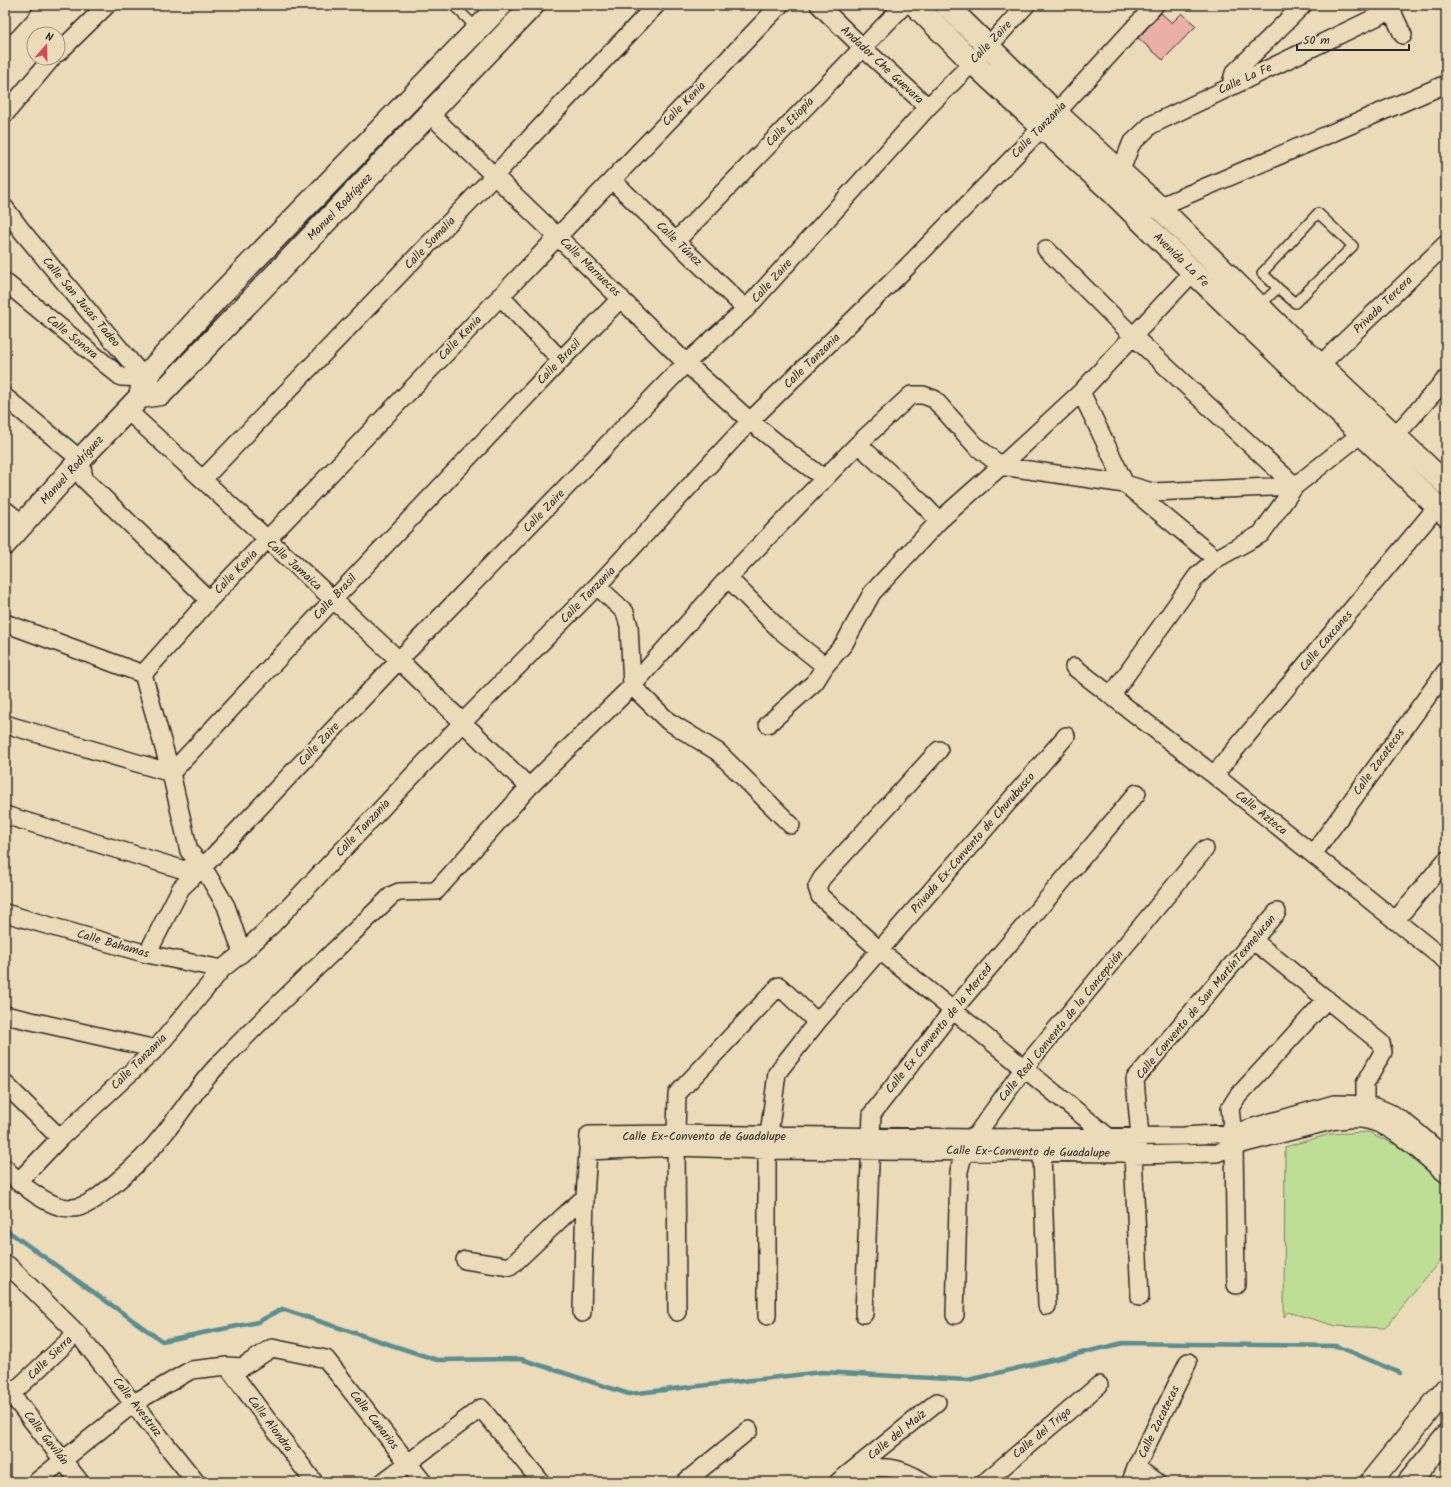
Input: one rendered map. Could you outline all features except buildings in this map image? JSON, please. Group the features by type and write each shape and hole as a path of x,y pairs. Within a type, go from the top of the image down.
{"street":[{"path":"5,26 24,5"},
{"path":"66,44 107,5"},
{"name":"Manuel Rodríguez","path":"5,544 81,460 218,297 501,5"},
{"name":"Manuel Rodríguez","path":"137,395 161,394 533,5"},
{"name":"Calle Somalia","path":"202,479 494,176 656,5"},
{"name":"Calle Kenia","path":"143,674 209,600 780,5"},
{"name":"Andador Che Guevara","path":"819,5 862,47 928,107"},
{"name":"Calle Etiopía","path":"676,241 904,5"},
{"name":"Avenida La Fe","path":"915,5 972,62 1120,172 1159,207 1320,365 1446,484"},
{"name":"Avenida La Fe","path":"946,5 989,46 1049,120 1112,192 1193,272 1442,511"},
{"name":"Calle Zaire","path":"147,954 181,888 203,867 399,660 686,363 746,309 928,107 989,46 1026,5"},
{"name":"Calle Tanzania","path":"18,1182 60,1138 156,1049 222,969 242,953 272,924 463,722 597,586 750,421 908,266 1049,120 1155,5"},
{"path":"1234,84 1232,80 1234,73 1303,5"},
{"path":"1390,7 1403,35"},
{"name":"Calle La Fe","path":"1112,192 1131,144 1151,125 1390,7"},
{"path":"5,114 45,66"},
{"path":"1133,213 1159,207 1446,84"},
{"name":"Calle Marruecos","path":"430,114 622,298 686,363 750,421 824,478"},
{"name":"Calle Túnez","path":"612,180 746,309"},
{"name":"Calle San Jusas Tadeo","path":"5,208 137,395"},
{"name":"Privada Tercera","path":"1320,365 1446,244"},
{"path":"1046,248 1133,336 1295,486"},
{"path":"768,724 815,682 825,666 844,644 872,593 939,521 1081,392 1193,272"},
{"name":"Calle Sonora","path":"5,282 121,377 137,395"},
{"path":"500,296 561,360"},
{"name":"Calle Brasil","path":"171,773 333,600 561,360 622,298"},
{"path":"1395,436 1446,379"},
{"path":"1081,392 1124,484 1216,559"},
{"name":"Calle Jamaica","path":"137,395 202,479 399,660 529,787"},
{"path":"5,1168 18,1182 43,1199 61,1207 78,1207 94,1200 135,1166 163,1135 209,1074 260,1021 323,963 392,895 399,892 436,891 529,787 632,686 728,578 858,444 911,395 923,395 934,399 976,446 1001,466 1124,484 1152,492 1295,486"},
{"path":"5,397 81,460 84,479 209,600"},
{"path":"1110,696 1197,576 1216,559 1261,534 1295,486 1361,434"},
{"path":"858,444 921,502 939,521"},
{"path":"5,510 23,524"},
{"name":"Calle Caxcanes","path":"1214,776 1442,511"},
{"path":"728,578 781,631 825,666"},
{"path":"597,586 625,612 629,626 632,686 668,721 718,752 791,825"},
{"path":"5,623 143,674 171,773 190,851 203,867 226,906 242,953"},
{"name":"Calle Azteca","path":"1074,667 1313,854 1446,961"},
{"name":"Calle Zacatecos","path":"1313,854 1446,670"},
{"path":"5,724 171,773"},
{"name":"Privada Ex-Convento de Churubusco","path":"767,1316 768,1143 777,1073 817,1022 879,950 917,909 1066,736"},
{"path":"939,750 822,878 817,887 820,896 879,950 1108,1136 1128,1154"},
{"name":"Calle Ex Convento de la Merced","path":"864,1314 872,1114 952,1010 1138,793"},
{"path":"5,816 182,869 203,867"},
{"name":"Calle Real Convento de la Concepción","path":"955,1316 959,1171 964,1152 1024,1068 1205,849"},
{"path":"1396,921 1446,860"},
{"name":"Calle Bahamas","path":"7,912 147,954 222,969"},
{"name":"Calle Convento de San MartínTexmelucan","path":"1140,1297 1128,1154 1140,1137 1135,1079 1254,941 1277,912"},
{"path":"1254,941 1381,1043 1382,1052 1365,1084 1363,1112"},
{"path":"676,1312 677,1094 779,986 817,1022"},
{"path":"1236,1285 1233,1139 1230,1108 1237,1096 1327,1000"},
{"path":"5,1015 156,1049"},
{"path":"5,1084 60,1138"},
{"name":"Calle Ex-Convento de Guadalupe","path":"586,1197 588,1143 676,1141 871,1143 974,1138 1108,1136 1183,1136 1233,1139 1345,1119 1363,1112 1386,1111 1404,1122 1446,1157"},
{"name":"Calle Ex-Convento de Guadalupe","path":"1363,1112 1394,1132 1446,1174"},
{"path":"1047,1306 1042,1153 1053,1137"},
{"name":"Calle Ex-Convento de Guadalupe","path":"871,1143 964,1152 1128,1154 1217,1153 1233,1139"},
{"path":"465,1260 510,1267 586,1197"},
{"path":"582,1313 586,1197"},
{"name":"Calle Avestruz","path":"5,1267 8,1265 77,1332 196,1482"},
{"name":"Calle Sierra","path":"8,1398 77,1332"},
{"name":"Calle Canarios","path":"227,1366 242,1367 272,1348 326,1359 422,1482"},
{"name":"Calle Zacatecas","path":"1134,1475 1188,1362"},
{"path":"36,1482 134,1403 191,1370 227,1366"},
{"name":"Calle Alondra","path":"227,1366 314,1482"},
{"name":"Calle del Trigo","path":"985,1482 1099,1385"},
{"path":"1371,1482 1446,1389"},
{"name":"Calle Gavilán","path":"8,1398 64,1460 80,1482"},
{"name":"Calle del Maíz","path":"845,1477 937,1402"},
{"path":"383,1482 482,1408 541,1482"},
{"path":"685,1482 749,1430"},
{"path":"1409,1482 1446,1437"},
{"path":"845,1477 873,1467 892,1468 910,1473 924,1482"},
{"path":"1134,1475 1156,1482"}],"lane":[{"path":"453,5 478,30"},
{"path":"1318,213 1353,246 1295,303 1278,288 1262,273 1318,213"},
{"path":"1260,306 1278,288"}],"green space":[{"path":"1368,1132 1396,1145 1446,1185 1446,1253 1385,1328 1336,1326 1288,1312 1284,1317 1285,1147 1330,1134"}],"waterway":[{"path":"5,1229 162,1341 258,1322 282,1309 437,1360 521,1359 629,1394 822,1372 968,1380 1123,1343 1337,1346 1400,1373"}]}
